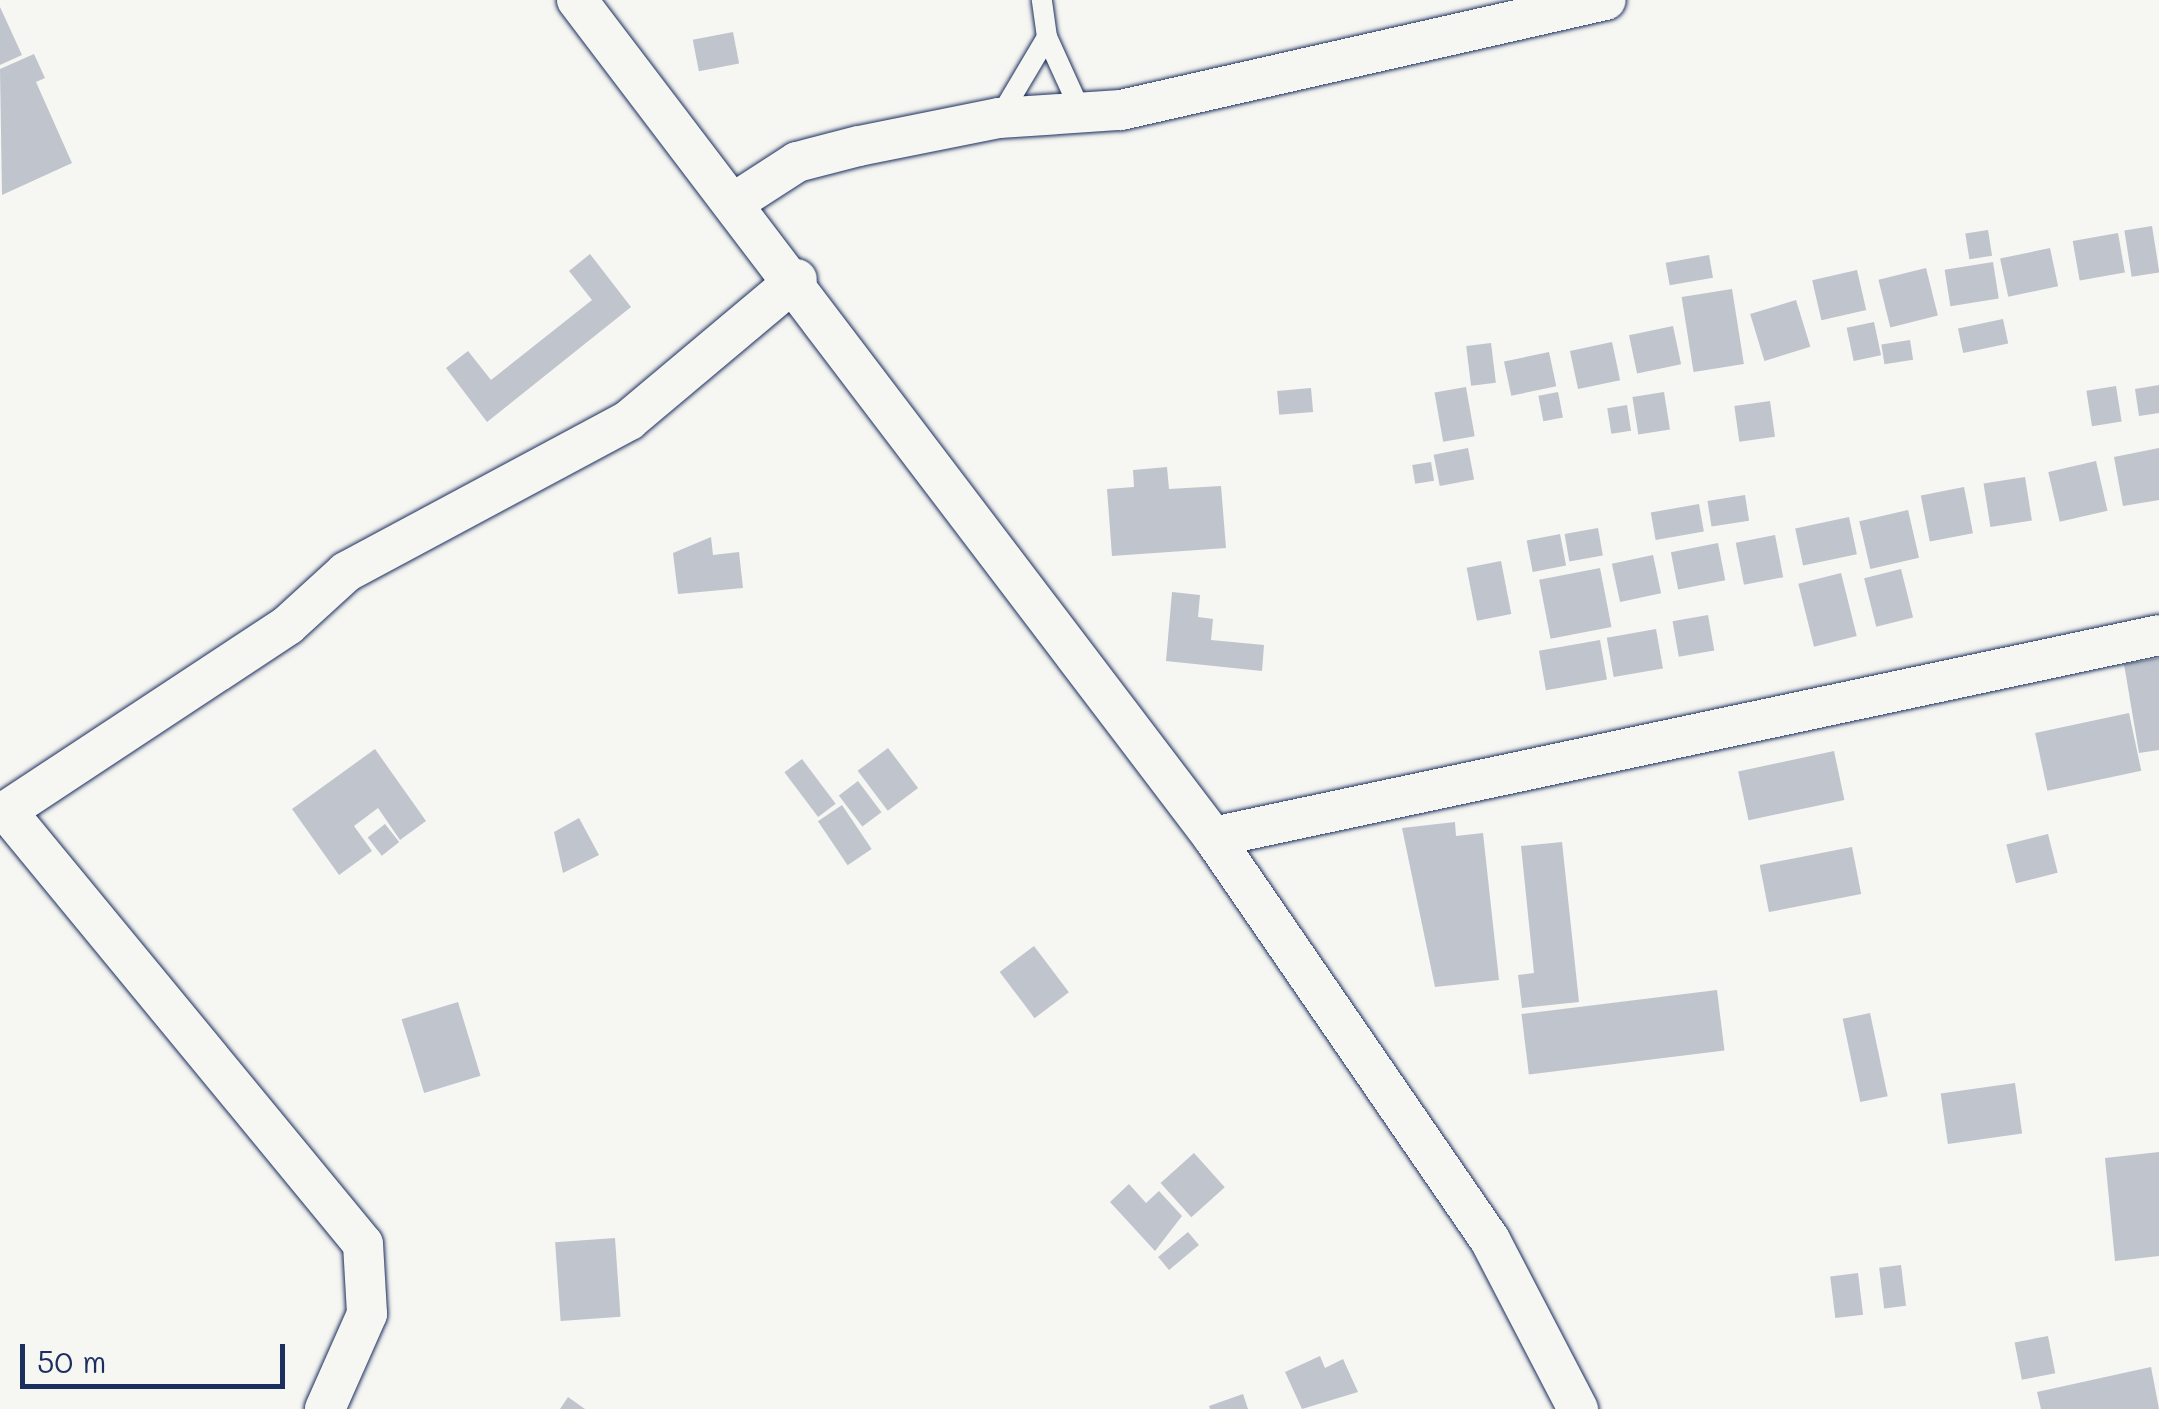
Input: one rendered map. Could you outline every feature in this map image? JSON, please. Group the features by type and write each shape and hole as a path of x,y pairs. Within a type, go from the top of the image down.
{"street":[{"path":"577,0 798,279 1212,837 1490,1240 1578,1409"},
{"path":"735,202 797,162 1000,118 1081,112 1606,0"},
{"path":"325,1409 367,1314 363,1244 4,814 288,625 346,572 628,420 798,279"},
{"path":"1212,837 2159,635"}],"lane":[{"path":"1042,0 1047,37 1081,112"},
{"path":"1000,118 1047,37"}],"building":[{"path":"0,7 22,55 0,65"},
{"path":"733,32 739,63 699,71 693,40"},
{"path":"34,54 45,78 36,82 72,163 2,195 0,69"},
{"path":"2152,226 2159,272 2132,277 2124,230"},
{"path":"1988,230 1992,256 1969,259 1965,234"},
{"path":"2118,233 2125,272 2080,280 2073,241"},
{"path":"2050,248 2058,286 2008,297 2000,259"},
{"path":"590,254 631,307 487,422 446,368 468,351 491,380 592,300 569,271"},
{"path":"1709,255 1713,278 1670,285 1666,263"},
{"path":"1993,262 1999,299 1950,306 1945,270"},
{"path":"1926,268 1938,316 1890,327 1878,280"},
{"path":"1857,270 1866,310 1821,320 1812,280"},
{"path":"1732,289 1744,364 1694,372 1682,297"},
{"path":"1796,300 1810,347 1764,361 1750,314"},
{"path":"2003,319 2008,343 1963,353 1958,329"},
{"path":"1874,322 1881,355 1854,361 1847,328"},
{"path":"1673,326 1681,364 1637,374 1629,335"},
{"path":"1910,340 1913,360 1884,364 1881,345"},
{"path":"1612,342 1620,380 1578,389 1570,351"},
{"path":"1491,343 1496,383 1471,386 1466,346"},
{"path":"1549,352 1556,386 1511,396 1504,362"},
{"path":"2159,385 2159,413 2139,416 2135,389"},
{"path":"2116,386 2122,422 2092,426 2086,391"},
{"path":"1466,387 1475,436 1443,442 1434,393"},
{"path":"1311,388 1313,412 1279,415 1277,391"},
{"path":"1558,392 1563,418 1543,421 1538,396"},
{"path":"1664,392 1670,430 1638,435 1632,397"},
{"path":"1770,401 1775,437 1739,442 1734,406"},
{"path":"1627,405 1631,431 1611,434 1607,408"},
{"path":"1468,448 1474,479 1440,486 1434,455"},
{"path":"2159,448 2159,500 2123,506 2114,457"},
{"path":"2096,461 2107,511 2060,522 2048,472"},
{"path":"1431,462 1434,481 1415,484 1412,465"},
{"path":"1167,467 1169,489 1221,486 1226,548 1112,556 1107,489 1134,487 1133,470"},
{"path":"2025,477 2032,520 1990,527 1984,484"},
{"path":"1964,487 1973,533 1930,542 1921,495"},
{"path":"1745,495 1749,521 1712,527 1707,501"},
{"path":"1699,504 1704,532 1656,540 1651,513"},
{"path":"1908,510 1919,558 1870,569 1859,521"},
{"path":"1849,517 1857,554 1803,566 1795,528"},
{"path":"1598,528 1603,556 1569,561 1565,534"},
{"path":"1560,534 1566,565 1533,572 1527,540"},
{"path":"1775,535 1783,577 1744,585 1736,543"},
{"path":"711,537 713,555 739,552 743,588 678,594 673,553"},
{"path":"1718,543 1725,580 1678,589 1671,552"},
{"path":"1653,555 1661,593 1620,602 1612,564"},
{"path":"1501,561 1511,614 1477,621 1467,568"},
{"path":"1600,568 1611,627 1551,639 1539,580"},
{"path":"1901,569 1913,618 1876,627 1864,578"},
{"path":"1841,573 1857,636 1814,647 1798,584"},
{"path":"1172,592 1200,595 1198,617 1213,619 1211,640 1264,645 1262,671 1166,661"},
{"path":"1708,615 1714,650 1679,657 1673,621"},
{"path":"1656,629 1663,668 1614,677 1607,638"},
{"path":"1600,640 1607,679 1546,690 1539,651"},
{"path":"2159,658 2159,750 2139,753 2124,664"},
{"path":"2129,713 2141,771 2047,791 2035,733"},
{"path":"888,748 918,788 888,811 858,771"},
{"path":"375,749 426,821 400,840 378,808 354,826 372,851 339,875 292,809"},
{"path":"1834,751 1844,800 1749,820 1738,771"},
{"path":"802,759 836,804 818,817 784,772"},
{"path":"858,781 881,812 862,827 839,795"},
{"path":"842,805 872,849 848,865 818,821"},
{"path":"579,818 599,855 563,873 554,832"},
{"path":"1455,822 1456,836 1483,833 1499,980 1435,987 1402,828"},
{"path":"385,824 399,842 382,856 368,838"},
{"path":"2048,834 2058,873 2016,883 2006,844"},
{"path":"1562,842 1579,1002 1522,1008 1518,975 1534,973 1521,846"},
{"path":"1852,847 1861,894 1769,912 1760,865"},
{"path":"1034,946 1069,992 1035,1018 1000,972"},
{"path":"1717,990 1724,1051 1529,1075 1521,1014"},
{"path":"458,1002 481,1076 424,1093 402,1019"},
{"path":"1870,1013 1888,1096 1860,1102 1843,1019"},
{"path":"2015,1083 2022,1134 1948,1144 1941,1093"},
{"path":"2159,1152 2159,1256 2115,1261 2105,1158"},
{"path":"1194,1153 1225,1187 1191,1217 1161,1183"},
{"path":"1129,1184 1146,1203 1159,1191 1182,1216 1155,1251 1110,1202"},
{"path":"1188,1232 1199,1245 1169,1270 1158,1257"},
{"path":"615,1238 621,1317 561,1321 555,1242"},
{"path":"1901,1265 1906,1306 1884,1308 1879,1268"},
{"path":"1858,1273 1863,1315 1835,1318 1830,1276"},
{"path":"2048,1336 2055,1373 2022,1380 2015,1342"},
{"path":"1320,1356 1325,1368 1343,1359 1358,1392 1302,1409 1285,1372"},
{"path":"2151,1367 2159,1409 2041,1409 2037,1392"},
{"path":"1243,1394 1248,1409 1210,1409 1209,1406"},
{"path":"568,1397 585,1409 560,1409"}]}
